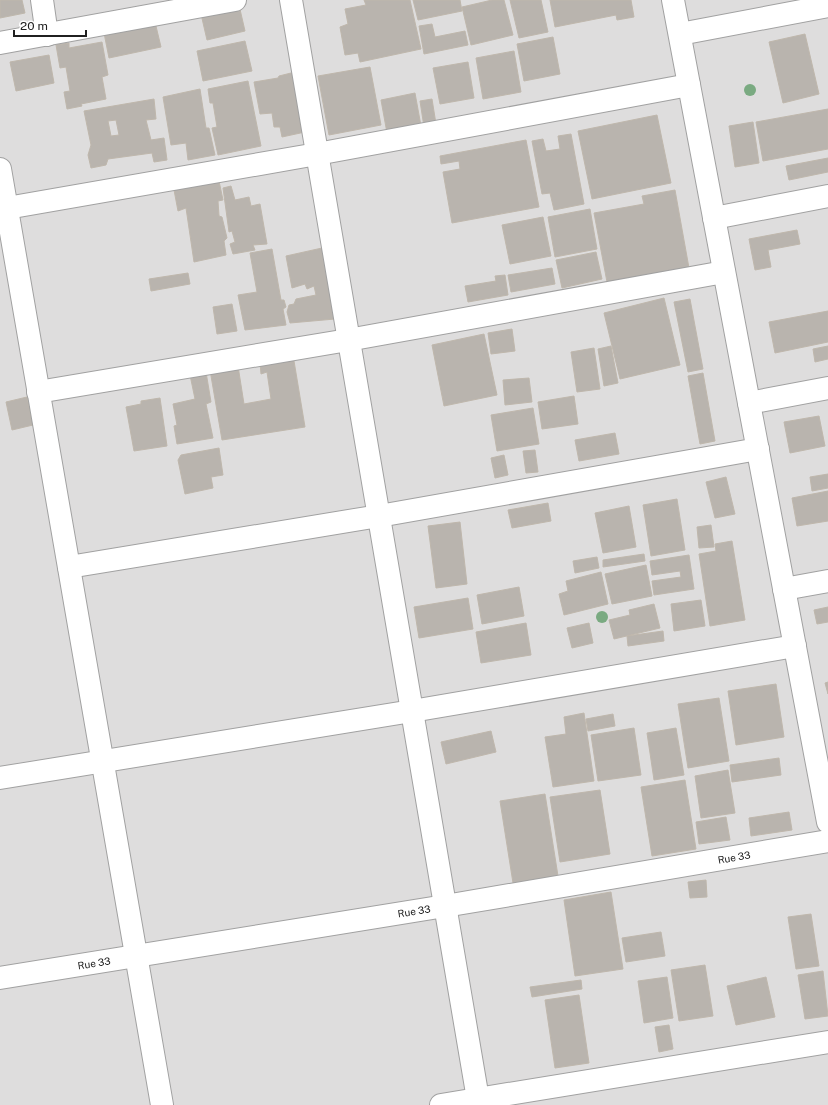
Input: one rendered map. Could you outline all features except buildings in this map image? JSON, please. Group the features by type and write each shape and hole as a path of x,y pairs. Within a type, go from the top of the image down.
{"street":[{"path":"42,0 47,35"},
{"path":"0,43 235,0"},
{"path":"291,0 478,1099"},
{"path":"673,0 795,646 823,770 828,822"},
{"path":"680,34 828,6"},
{"path":"7,208 317,154 689,85"},
{"path":"0,169 162,1105"},
{"path":"714,218 828,196"},
{"path":"38,392 348,340 724,272"},
{"path":"749,403 828,388"},
{"path":"69,567 379,516 758,449"},
{"path":"784,589 828,581"},
{"path":"0,778 412,712 795,646"},
{"name":"Rue 33","path":"0,978 445,906 828,841"},
{"path":"441,1105 828,1042"}],"shaded area":[{"path":"0,0 828,0 828,1105 0,1105"}]}
